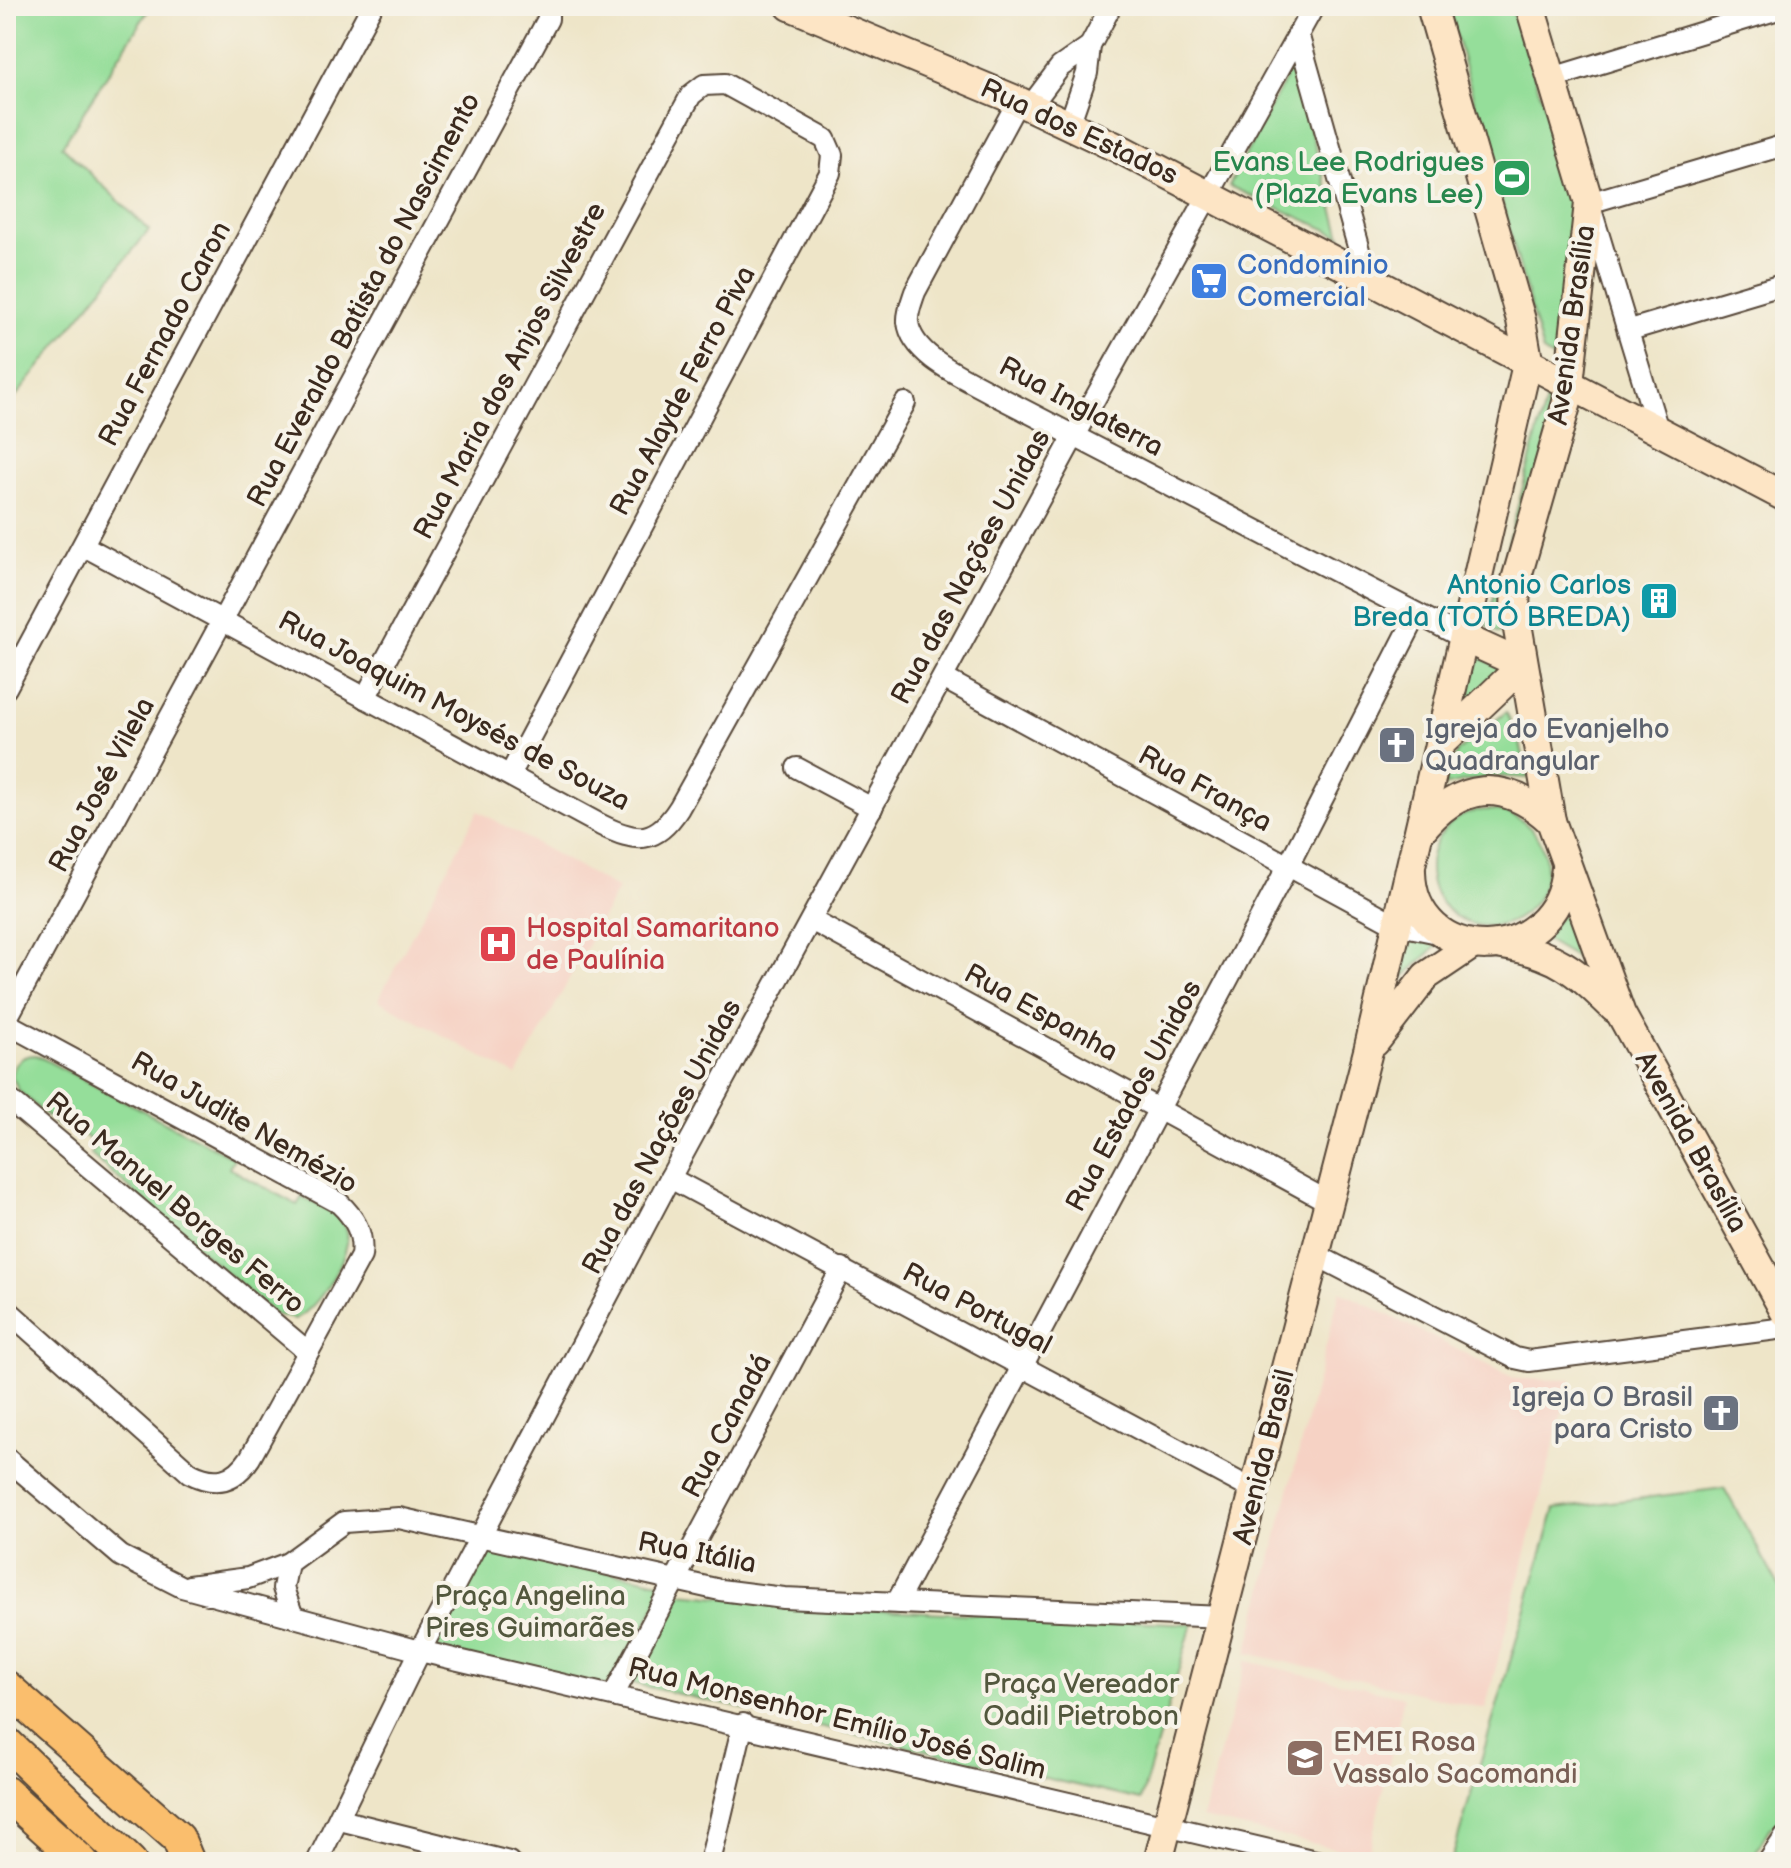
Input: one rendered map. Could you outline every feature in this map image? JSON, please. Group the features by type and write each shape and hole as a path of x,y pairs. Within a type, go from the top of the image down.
{"main road":[{"name":"Rua dos Estados","path":"790,6 1024,104 1210,193 1785,497"},
{"name":"Avenida Brasília","path":"1431,6 1521,320 1528,360"},
{"path":"1530,6 1589,203"},
{"name":"Avenida Brasília","path":"1551,821 1515,612 1516,580 1567,402 1589,203"},
{"name":"Avenida Brasil","path":"1158,1862 1368,1051 1528,360"},
{"path":"1438,745 1523,665 1464,638"},
{"path":"1483,791 1508,793 1532,804 1551,821 1567,866 1565,885 1549,918 1519,940 1502,945 1472,945 1446,934 1430,920 1418,902 1412,880 1416,845 1436,812 1457,797 1483,791"},
{"name":"Avenida Brasília","path":"1567,866 1621,1014 1775,1281 1785,1312"},
{"name":"Avenida Brasil","path":"1368,1051 1426,976 1472,945"},
{"name":"Avenida Brasília","path":"1502,945 1535,950 1555,958 1575,970 1621,1014"},
{"path":"6,1687 178,1838 188,1862"},
{"path":"6,1743 130,1862"},
{"path":"6,1793 82,1862"}],"street":[{"name":"Rua Fernado Caron","path":"6,688 372,6"},
{"name":"Rua Everaldo Batista do Nascimento","path":"223,619 548,19 548,6"},
{"path":"1069,125 1087,73 1090,46 1111,6"},
{"name":"Rua das Nações Unidas","path":"317,1862 420,1651 670,1178 1074,436 1314,6"},
{"path":"1552,78 1785,7"},
{"path":"1299,37 1366,275"},
{"path":"1024,104 1060,67 1090,46"},
{"name":"Rua Maria dos Anjos Silvestre","path":"365,698 691,95 704,85 716,83"},
{"name":"Rua Alayde Ferro Piva","path":"510,775 830,173 832,155 825,139 725,84 716,83"},
{"name":"Rua Inglaterra","path":"1024,104 915,292 907,318 911,336 925,353 1074,436 1464,638"},
{"path":"1658,430 1589,203 1785,145"},
{"path":"1630,330 1785,284"},
{"name":"Rua Joaquim Moysés de Souza","path":"84,546 601,825 636,839 653,835 670,823 905,403"},
{"name":"Rua Estados Unidos","path":"897,1602 1288,866 1417,614"},
{"name":"Rua José Vilela","path":"6,1021 223,619"},
{"name":"Rua França","path":"943,678 1395,924 1446,934"},
{"path":"797,768 872,808"},
{"name":"Rua Espanha","path":"811,920 1329,1202"},
{"name":"Rua Judite Nemézio","path":"6,1021 339,1203 352,1216 363,1244 361,1256 250,1458 241,1471 223,1480 210,1481 190,1473 6,1309"},
{"name":"Rua Manuel Borges Ferro","path":"6,1097 308,1352"},
{"name":"Rua Portugal","path":"670,1178 1255,1491"},
{"path":"1316,1255 1515,1358 1529,1361 1785,1328"},
{"name":"Rua Canadá","path":"614,1694 678,1580 842,1268"},
{"name":"Rua Monsenhor Emílio José Salim","path":"6,1458 121,1556 182,1587 292,1614 420,1651 743,1724 1167,1828 1320,1862"},
{"name":"Rua Itália","path":"182,1587 248,1578 288,1563 344,1522 374,1517 399,1518 678,1580 784,1598 1223,1617"},
{"path":"288,1563 283,1588 292,1614"},
{"path":"710,1862 743,1724"},
{"path":"340,1820 509,1862"},
{"path":"1768,1862 1785,1837"}],"shaded area":[{"name":"Hospital Samaritano de Paulínia","path":"478,811 618,889 517,1076 378,1000"},
{"path":"1340,1291 1516,1379 1571,1380 1485,1709 1247,1653"},
{"name":"EMEI Rosa Vassalo Sacomandi","path":"1246,1661 1404,1697 1368,1856 1202,1818"}],"green space":[{"path":"6,6 151,6 62,146 149,230 6,409"},
{"path":"1448,6 1510,6 1578,202 1558,362 1543,352"},
{"path":"1292,66 1341,236 1229,186"},
{"path":"1552,378 1559,387 1505,629 1499,633 1486,626"},
{"path":"1481,658 1507,671 1470,700 1469,684"},
{"path":"1506,712 1519,738 1528,778 1492,776 1443,786 1458,751"},
{"path":"1488,810 1510,815 1529,827 1541,846 1546,868 1541,890 1529,909 1510,921 1488,926 1466,921 1447,909 1435,890 1430,868 1435,846 1447,827 1466,815"},
{"path":"1568,909 1590,966 1541,937"},
{"path":"1413,934 1441,942 1399,981"},
{"path":"36,1055 234,1158 229,1168 297,1205 302,1197 343,1222 348,1238 340,1265 313,1305 294,1319 274,1314 90,1154 97,1146 65,1118 58,1126 19,1091 12,1076 15,1067 23,1058"},
{"path":"1724,1488 1785,1597 1785,1815 1769,1829 1750,1862 1451,1862 1555,1509"},
{"name":"Praça Angelina Pires Guimarães","path":"483,1544 668,1584 610,1687 430,1648"},
{"name":"Praça Vereador Oadil Pietrobon","path":"679,1593 836,1608 1192,1624 1141,1800 631,1683"}],"place":[{"name":"Evans Lee Rodrigues (Plaza Evans Lee)","path":"1512,178"},
{"name":"Condomínio Comercial","path":"1209,281"},
{"name":"Antonio Carlos Breda (TOTÓ BREDA)","path":"1659,601"},
{"name":"Igreja do Evanjelho Quadrangular","path":"1397,745"},
{"name":"Hospital Samaritano de Paulínia","path":"498,944"},
{"name":"Igreja O Brasil para Cristo","path":"1721,1413"},
{"name":"EMEI Rosa Vassalo Sacomandi","path":"1305,1758"}]}
